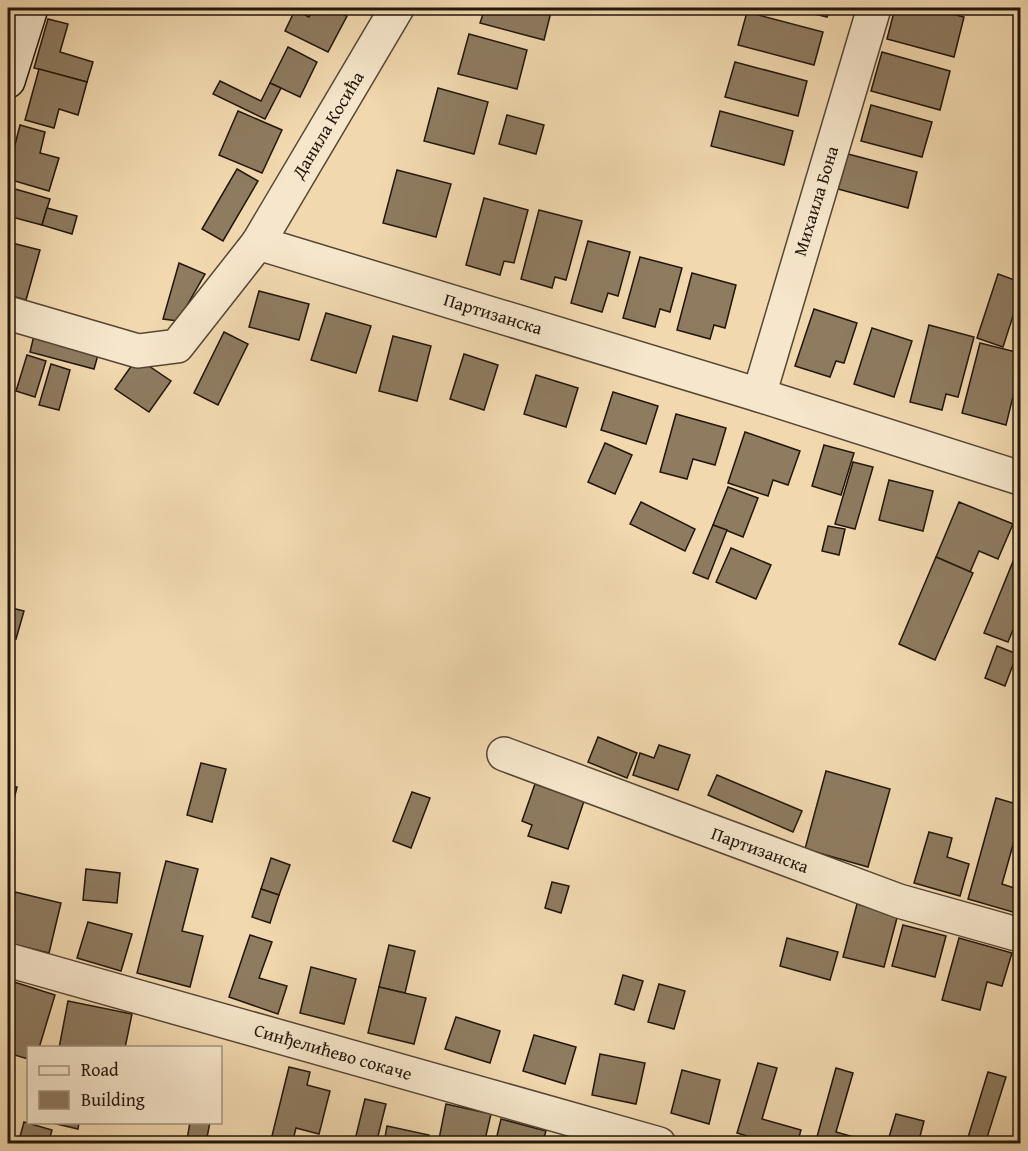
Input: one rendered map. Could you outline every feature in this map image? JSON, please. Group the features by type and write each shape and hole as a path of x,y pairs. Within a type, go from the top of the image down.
{"street":[{"path":"8,81 32,8"},
{"name":"Данила Косића","path":"258,243 397,8"},
{"name":"Михаила Бона","path":"759,395 874,8"},
{"path":"8,313 138,351 177,346 258,243"},
{"name":"Партизанска","path":"258,243 759,395 1020,478"},
{"name":"Партизанска","path":"504,754 899,902 1020,935"},
{"name":"Синђелићево сокаче","path":"8,960 659,1143"}],"building":[{"path":"313,8 330,8 347,16 328,52 285,31 295,10 309,17"},
{"path":"485,8 552,8 544,40 480,23"},
{"path":"791,8 830,8 827,17"},
{"path":"895,8 929,8 964,17 954,57 887,39"},
{"path":"747,12 823,32 814,65 738,45"},
{"path":"48,19 68,24 60,52 93,62 87,82 34,68"},
{"path":"469,34 527,50 517,89 458,74"},
{"path":"288,47 317,62 300,97 270,83"},
{"path":"882,52 950,71 940,110 871,91"},
{"path":"735,62 807,81 798,116 725,97"},
{"path":"39,69 87,82 78,115 59,109 54,128 25,120"},
{"path":"220,81 261,101 270,83 281,88 265,119 213,94"},
{"path":"438,88 488,102 474,154 424,141"},
{"path":"871,105 932,122 922,157 861,141"},
{"path":"238,111 282,130 262,173 219,155"},
{"path":"720,111 793,131 784,165 711,146"},
{"path":"507,115 544,125 536,154 499,144"},
{"path":"20,125 45,132 40,153 59,158 49,191 8,179"},
{"path":"848,154 917,172 908,208 838,189"},
{"path":"237,169 258,181 223,241 202,229"},
{"path":"397,170 451,184 436,237 383,223"},
{"path":"8,187 50,199 42,225 8,216"},
{"path":"484,198 528,210 514,263 504,261 500,275 466,265"},
{"path":"47,208 77,216 72,234 42,225"},
{"path":"539,210 582,221 566,280 555,277 552,288 521,279"},
{"path":"588,241 630,252 618,296 608,293 602,312 571,303"},
{"path":"8,242 40,250 26,300 8,295"},
{"path":"640,257 682,268 670,312 660,309 655,327 623,318"},
{"path":"179,263 205,274 178,321 163,319"},
{"path":"692,273 736,285 725,328 714,325 710,339 677,330"},
{"path":"998,274 1020,282 1020,294 1003,347 977,338"},
{"path":"259,291 309,304 299,340 249,327"},
{"path":"814,309 857,323 844,363 836,361 830,377 795,366"},
{"path":"326,313 371,326 356,373 311,360"},
{"path":"929,325 974,337 958,397 946,394 942,410 910,402"},
{"path":"872,328 912,341 894,397 854,384"},
{"path":"35,331 100,348 94,369 30,352"},
{"path":"224,332 248,344 218,405 194,393"},
{"path":"393,336 431,346 417,401 379,391"},
{"path":"980,343 1020,353 1020,368 1006,425 962,413"},
{"path":"464,354 498,365 484,410 450,399"},
{"path":"27,355 46,361 35,397 16,391"},
{"path":"137,358 171,381 149,412 115,389"},
{"path":"51,364 70,370 59,410 39,405"},
{"path":"536,375 578,388 566,427 524,414"},
{"path":"613,392 658,406 646,444 601,430"},
{"path":"676,414 726,428 715,465 693,459 687,479 660,472"},
{"path":"745,432 800,451 788,485 773,480 768,496 728,483"},
{"path":"605,443 632,455 615,494 588,482"},
{"path":"824,445 854,453 841,495 812,486"},
{"path":"853,462 873,467 855,529 835,524"},
{"path":"889,480 933,491 923,531 879,520"},
{"path":"728,487 758,498 743,537 713,525"},
{"path":"641,502 695,529 685,551 630,524"},
{"path":"959,502 1013,524 998,559 979,551 970,572 936,557"},
{"path":"713,525 727,530 708,579 693,573"},
{"path":"828,526 845,529 839,555 822,551"},
{"path":"1020,544 1020,612 1008,642 984,633"},
{"path":"731,548 771,565 756,599 716,582"},
{"path":"936,557 973,573 935,660 899,644"},
{"path":"8,607 24,611 16,639 8,637"},
{"path":"997,646 1017,654 1005,686 985,678"},
{"path":"598,737 637,753 627,778 588,762"},
{"path":"659,745 690,755 678,790 633,775 640,753 654,758"},
{"path":"201,763 226,769 212,822 187,815"},
{"path":"826,771 890,789 868,867 805,849"},
{"path":"717,775 802,811 793,832 708,795"},
{"path":"535,784 584,801 568,849 528,836 532,825 522,821"},
{"path":"8,785 17,787 12,807 8,805"},
{"path":"412,792 430,798 411,848 393,841"},
{"path":"996,798 1020,805 1020,820 1002,884 1020,890 1020,914 968,899"},
{"path":"929,832 952,838 947,857 969,864 960,896 914,883"},
{"path":"271,858 290,865 279,895 261,889"},
{"path":"166,861 198,869 182,931 203,936 190,987 137,973"},
{"path":"86,869 120,873 117,903 83,900"},
{"path":"552,882 569,886 561,913 545,908"},
{"path":"261,889 279,895 270,923 252,917"},
{"path":"15,892 61,903 49,953 8,943 8,925"},
{"path":"857,904 898,914 884,967 843,957"},
{"path":"88,922 132,934 121,971 77,958"},
{"path":"903,925 946,936 935,977 892,966"},
{"path":"250,935 272,942 259,978 287,986 278,1014 229,997"},
{"path":"787,938 838,952 830,980 780,966"},
{"path":"959,938 1012,953 1002,986 987,982 980,1010 942,1000"},
{"path":"389,945 415,951 405,993 379,987"},
{"path":"311,967 356,979 344,1024 300,1013"},
{"path":"623,975 643,981 634,1010 615,1004"},
{"path":"8,980 55,995 40,1046 27,1046 27,1059 8,1053"},
{"path":"659,984 685,991 674,1029 648,1022"},
{"path":"379,987 426,998 414,1044 368,1033"},
{"path":"68,1001 132,1014 125,1046 59,1046"},
{"path":"456,1017 500,1031 490,1063 445,1049"},
{"path":"534,1035 576,1047 565,1084 523,1071"},
{"path":"600,1054 645,1063 636,1104 592,1095"},
{"path":"758,1063 777,1068 762,1119 801,1130 797,1144 774,1144 737,1133"},
{"path":"289,1067 310,1072 307,1085 330,1091 319,1134 296,1128 292,1144 270,1144"},
{"path":"836,1068 853,1073 836,1132 861,1139 859,1144 815,1144"},
{"path":"682,1070 720,1080 709,1124 671,1113"},
{"path":"988,1072 1006,1077 985,1144 966,1144"},
{"path":"365,1099 386,1104 376,1144 354,1144"},
{"path":"446,1104 491,1114 484,1144 438,1144"},
{"path":"896,1114 924,1121 918,1144 887,1144"},
{"path":"501,1119 546,1131 542,1144 495,1144"},
{"path":"24,1122 52,1130 48,1144 18,1144"},
{"path":"57,1124 79,1124 78,1129"},
{"path":"190,1124 210,1124 206,1143 187,1140"},
{"path":"387,1126 429,1135 427,1144 384,1143"}]}
